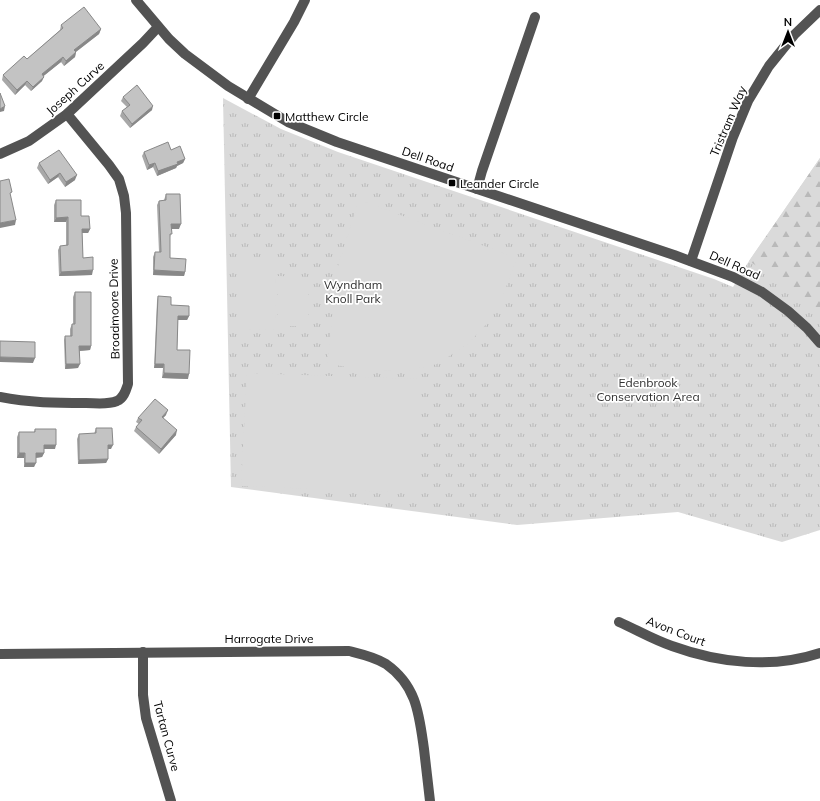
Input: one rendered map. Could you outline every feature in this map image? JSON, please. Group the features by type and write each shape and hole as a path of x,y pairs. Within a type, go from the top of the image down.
{"street":[{"name":"Dell Road","path":"136,0 158,27 185,54 228,86 288,122 337,142 691,261 732,277 762,292 808,328 820,343"},
{"path":"248,99 294,22 305,0"},
{"name":"Tristram Way","path":"691,261 733,137 748,101 769,66 794,35 820,10"},
{"path":"477,189 535,16"},
{"name":"Joseph Curve","path":"0,154 29,141 67,114 158,27"},
{"name":"Broadmoore Drive","path":"0,397 50,403 108,403 118,400 125,394 128,384 126,213 124,196 119,179 67,114"},
{"name":"Avon Court","path":"619,622 672,646 706,657 741,662 777,662 820,653"},
{"name":"Harrogate Drive","path":"0,654 349,651 368,655 386,664 401,677 412,694 419,712 430,801"},
{"name":"Tartan Curve","path":"143,652 143,695 146,718 171,801"}],"green space":[{"path":"223,98 281,129 338,152 714,279 733,287 749,261 820,158 820,530 782,542 678,512 517,525 231,487"},
{"path":"820,158 820,315 781,281 749,261"},
{"name":"Wyndham Knoll Park","path":"365,202 517,258 505,290 491,319 468,344 437,364 406,371 369,370 327,364 338,266 357,206"},
{"path":"239,259 275,259 276,330 239,329"},
{"path":"278,276 308,277 308,326 278,326"},
{"path":"247,373 418,379 418,493 241,486"}],"building":[{"path":"84,7 101,29 74,50 76,52 66,61 63,57 42,74 44,77 33,87 27,81 17,90 3,75 24,56 27,59 63,28 61,25"},
{"path":"137,85 153,106 132,124 122,111 130,105 123,97"},
{"path":"0,93 5,106 0,109"},
{"path":"168,142 171,150 180,146 185,159 177,162 178,164 158,171 155,163 149,165 144,152"},
{"path":"59,150 77,175 66,182 60,173 50,180 39,163"},
{"path":"9,179 12,192 10,193 16,220 0,223 0,181"},
{"path":"166,194 180,194 181,224 171,224 172,234 170,234 170,258 186,259 185,272 154,270 155,252 161,252 159,201 166,200"},
{"path":"56,200 81,200 81,216 89,216 90,229 82,229 83,258 93,257 93,270 61,272 60,246 68,245 68,217 56,218"},
{"path":"75,292 91,292 91,346 79,346 80,364 66,364 65,336 72,336 72,324 75,324"},
{"path":"158,296 171,297 171,305 189,306 189,316 178,316 177,350 190,350 189,374 164,373 164,364 155,364"},
{"path":"0,341 35,342 35,358 0,357"},
{"path":"155,399 168,410 162,417 177,430 161,449 136,427 142,420 138,418"},
{"path":"96,428 112,428 113,445 108,445 108,459 79,460 79,434 96,433"},
{"path":"35,429 56,429 56,445 44,445 44,453 36,453 36,463 25,463 25,453 19,453 19,432 35,432"}],"place":[{"name":"Matthew Circle","path":"277,116"},
{"name":"Leander Circle","path":"452,183"}],"park label":[{"name":"Edenbrook Conservation Area","path":"648,389"}]}
